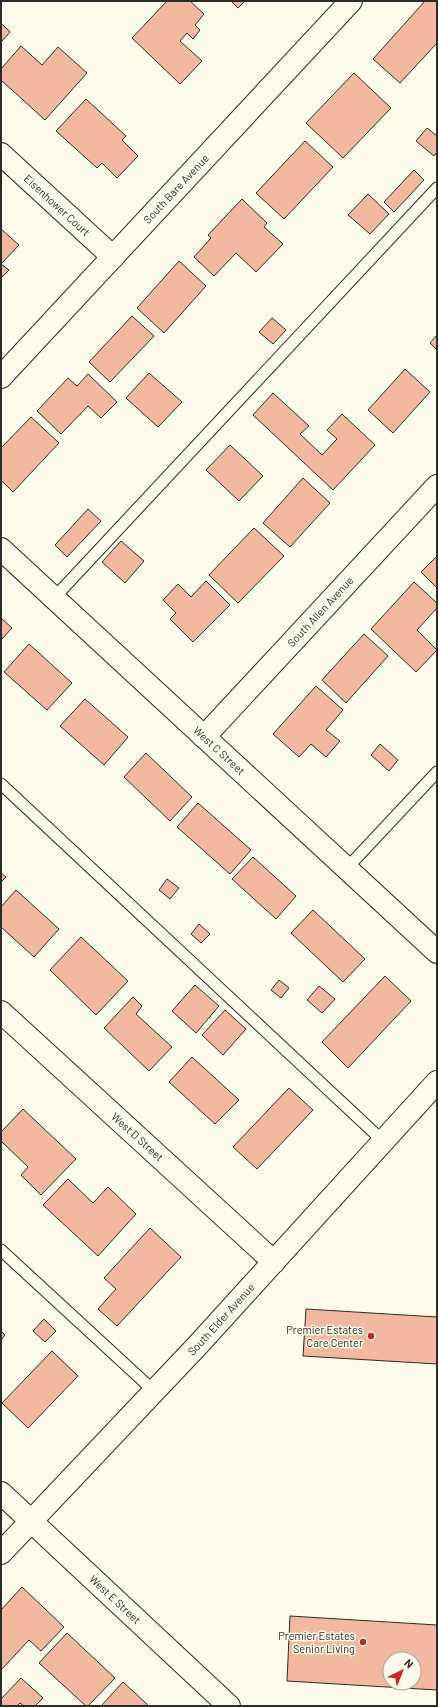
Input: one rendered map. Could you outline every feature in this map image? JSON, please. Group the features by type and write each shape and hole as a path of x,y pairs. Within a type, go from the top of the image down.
{"street":[{"name":"South Bare Avenue","path":"1,377 351,1"},
{"name":"Eisenhower Court","path":"1,154 113,257"},
{"name":"South Allen Avenue","path":"204,737 437,486"},
{"name":"West C Street","path":"1,549 437,952"},
{"name":"West D Street","path":"1,1012 274,1262"},
{"name":"South Elder Avenue","path":"1,1553 274,1262 437,1082"},
{"name":"West E Street","path":"1,1493 229,1706"}],"lane":[{"path":"54,598 437,188"},
{"path":"347,868 437,772"},
{"path":"1,784 383,1141"},
{"path":"1,1250 154,1391"}],"building":[{"path":"167,1 190,1 204,14 195,25 200,30 193,39 187,33 180,41 202,61 180,84 132,38"},
{"path":"231,1 245,1 238,8"},
{"path":"425,1 437,1 437,43 400,83 373,59"},
{"path":"1,23 10,32 1,42"},
{"path":"21,46 42,65 58,47 87,73 45,120 1,80 1,69"},
{"path":"354,73 391,108 343,158 306,123"},
{"path":"86,99 126,136 122,140 138,156 117,178 102,163 97,168 56,131"},
{"path":"427,128 437,136 437,152 434,156 416,141"},
{"path":"305,141 333,167 284,219 256,193"},
{"path":"414,170 424,180 394,212 384,202"},
{"path":"368,194 389,214 370,234 348,215"},
{"path":"242,199 267,223 264,227 283,244 256,272 236,253 214,276 194,257 211,238 208,235"},
{"path":"1,229 19,245 1,264"},
{"path":"179,261 206,286 164,333 137,308"},
{"path":"1,264 9,270 1,278"},
{"path":"132,316 154,336 110,382 89,362"},
{"path":"272,318 286,330 273,344 259,332"},
{"path":"437,335 437,350 430,343"},
{"path":"405,369 430,392 393,433 368,410"},
{"path":"149,373 182,402 158,427 126,398"},
{"path":"88,374 117,402 101,418 88,406 61,434 37,411 68,378 77,386"},
{"path":"273,393 309,426 300,434 322,455 337,439 327,430 342,414 375,445 333,490 253,415"},
{"path":"31,417 59,443 13,492 1,480 1,448"},
{"path":"230,445 263,476 239,501 206,470"},
{"path":"303,478 330,503 290,547 263,523"},
{"path":"88,509 101,521 67,557 55,545"},
{"path":"254,528 284,556 238,603 209,575"},
{"path":"121,541 144,561 125,583 102,562"},
{"path":"437,556 437,588 421,572"},
{"path":"206,581 230,605 193,642 170,619 176,613 163,600 178,584 191,597"},
{"path":"414,582 437,603 437,608 417,630 437,650 416,672 371,629"},
{"path":"1,618 12,628 1,640"},
{"path":"364,634 388,656 346,703 322,680"},
{"path":"29,644 72,683 47,710 4,672"},
{"path":"316,686 343,710 326,730 340,741 326,757 311,744 299,757 273,734"},
{"path":"85,699 128,737 104,765 60,726"},
{"path":"380,744 398,760 389,771 371,755"},
{"path":"146,753 192,797 170,821 124,777"},
{"path":"198,803 251,850 230,874 177,827"},
{"path":"253,857 296,896 276,919 232,879"},
{"path":"1,873 6,877 1,882"},
{"path":"167,879 179,888 170,899 159,890"},
{"path":"16,890 59,929 34,957 1,927 1,907"},
{"path":"313,910 365,959 343,982 291,933"},
{"path":"199,924 210,934 201,943 191,934"},
{"path":"81,937 128,981 96,1015 50,970"},
{"path":"385,976 411,1001 348,1068 322,1042"},
{"path":"279,980 289,988 281,998 271,990"},
{"path":"195,985 219,1006 196,1033 172,1011"},
{"path":"319,986 335,999 322,1013 307,1000"},
{"path":"133,997 142,1006 136,1014 172,1047 149,1071 104,1028"},
{"path":"225,1010 246,1029 223,1055 202,1035"},
{"path":"192,1057 239,1100 215,1124 169,1082"},
{"path":"289,1088 313,1110 257,1169 233,1147"},
{"path":"23,1109 76,1159 41,1195 21,1175 28,1167 1,1141 1,1132"},
{"path":"68,1179 93,1203 108,1187 136,1214 98,1256 43,1205"},
{"path":"150,1228 181,1257 117,1326 98,1309 116,1289 104,1278"},
{"name":"Premier Estates Care Center","path":"306,1309 437,1317 437,1364 303,1356"},
{"path":"44,1319 56,1331 45,1342 33,1331"},
{"path":"1,1331 5,1335 1,1340"},
{"path":"52,1351 78,1376 28,1428 2,1403"},
{"path":"22,1587 64,1627 41,1651 29,1640 1,1670 1,1610"},
{"name":"Premier Estates Senior Living","path":"290,1616 437,1625 437,1690 422,1689 422,1651 382,1651 382,1687 287,1681"},
{"path":"67,1633 115,1678 88,1706 86,1706 39,1663"},
{"path":"21,1678 43,1698 35,1706 24,1706 20,1703 17,1706 1,1706 1,1699"},
{"path":"123,1682 149,1706 101,1706"}],"place":[{"name":"Premier Estates Care Center","path":"371,1336"},
{"name":"Premier Estates Senior Living","path":"363,1642"}]}
